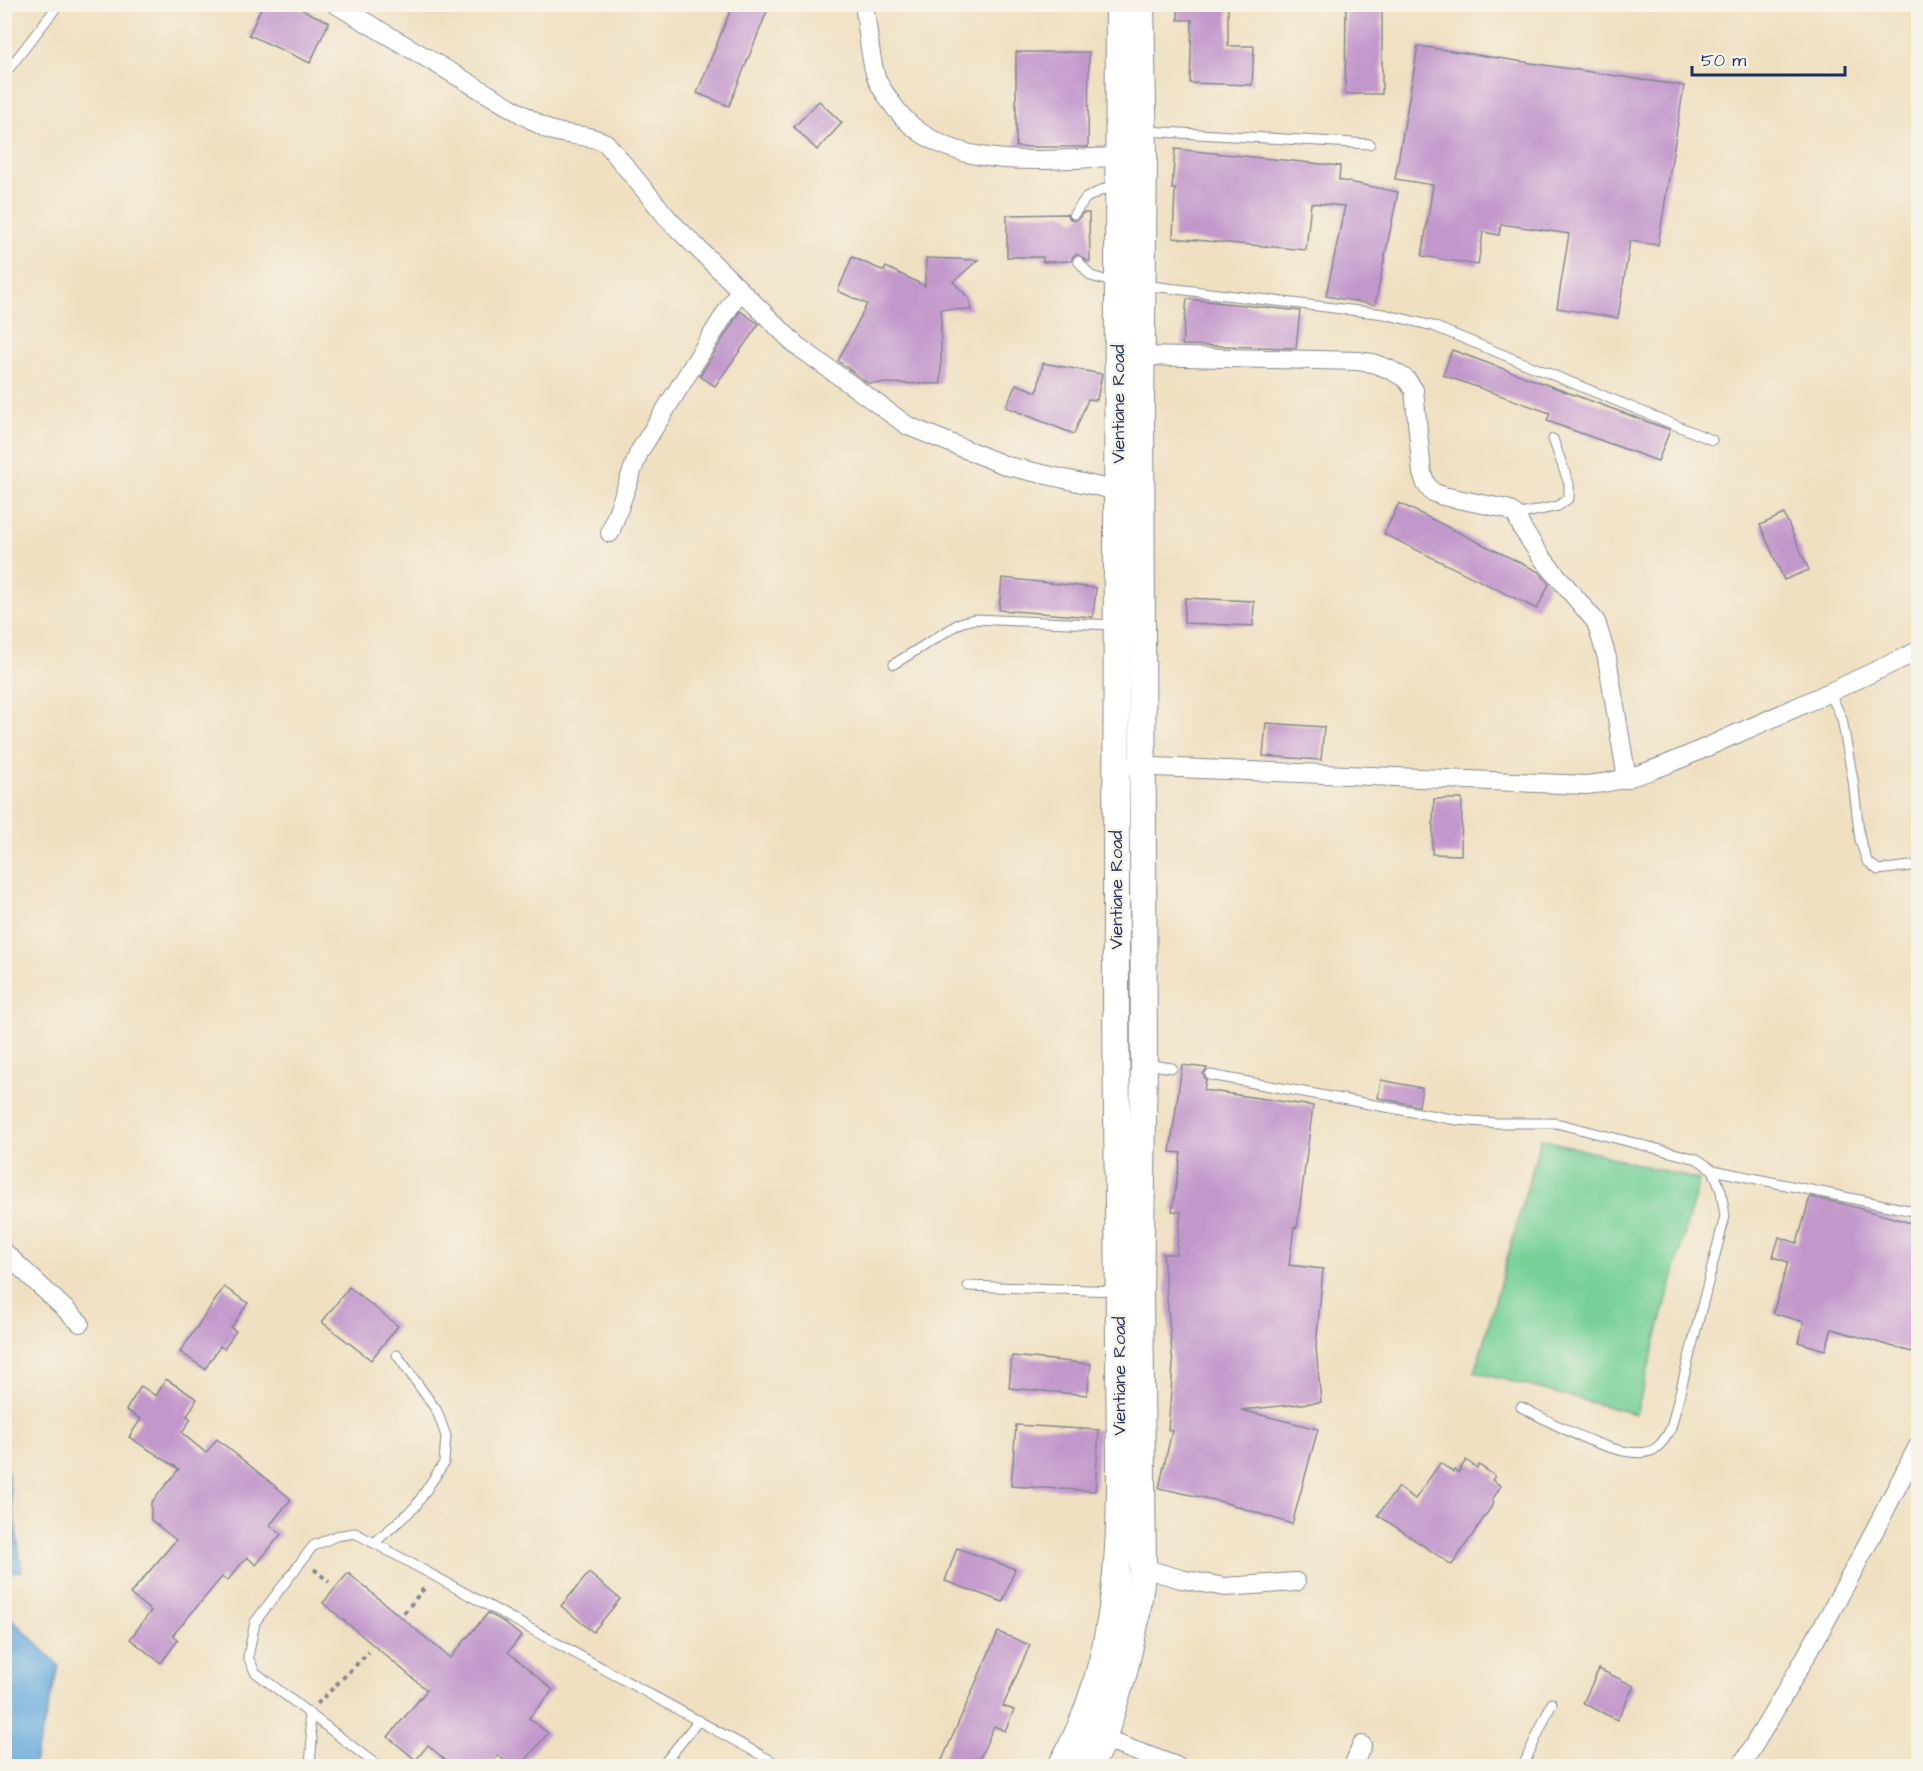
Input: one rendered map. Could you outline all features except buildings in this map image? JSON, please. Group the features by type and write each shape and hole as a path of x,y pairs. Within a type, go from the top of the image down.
{"main road":[{"name":"Vientiane Road","path":"1061,1767 1095,1687 1110,1626 1118,1528 1116,766 1119,4"},
{"path":"1090,1767 1103,1739 1123,1676 1136,1620 1143,1568 1140,1292 1144,1063 1141,4"}],"street":[{"path":"335,4 547,129 557,133 591,136 606,143 670,221 796,345 908,426 1007,466 1118,491"},
{"path":"864,4 876,78 903,118 918,131 944,146 983,156 1024,160 1118,157"},
{"path":"610,533 639,452 740,290"},
{"path":"1142,356 1372,363 1389,369 1406,379 1414,390 1420,460 1425,484 1432,492 1443,496 1507,509 1516,515 1542,558 1596,622 1607,658 1626,779"},
{"path":"1116,766 1143,765 1586,785 1626,779 1659,768 1830,693 1918,651"},
{"path":"4,1252 80,1323"},
{"path":"1741,1767 1874,1533 1918,1446"},
{"path":"1143,1568 1181,1579 1225,1587 1296,1582"},
{"path":"1103,1739 1176,1767"},
{"path":"1353,1767 1362,1745"}],"lane":[{"path":"4,75 59,4"},
{"path":"1143,131 1370,144"},
{"path":"1074,214 1086,198 1117,183"},
{"path":"1078,261 1091,276 1117,284"},
{"path":"1143,285 1384,314 1433,326 1712,440"},
{"path":"1516,515 1558,506 1569,498 1569,484 1553,439"},
{"path":"894,664 960,623 974,619 1117,625"},
{"path":"1830,693 1842,719 1853,780 1860,840 1868,861 1878,870 1918,865"},
{"path":"1144,1063 1172,1068"},
{"path":"1210,1076 1457,1120 1556,1123 1697,1159 1713,1170 1918,1212"},
{"path":"1521,1407 1596,1444 1633,1452 1652,1450 1664,1441 1671,1428 1725,1216 1721,1191 1713,1170"},
{"path":"968,1286 1119,1291"},
{"path":"374,1543 415,1507 444,1463 446,1436 437,1411 397,1355"},
{"path":"378,1767 255,1672 248,1657 255,1622 313,1546 336,1536 355,1533 781,1767"},
{"path":"1523,1767 1552,1703"},
{"path":"308,1714 312,1739 310,1767"},
{"path":"662,1767 699,1720"}],"path":[{"path":"303,1559 329,1582"},
{"path":"404,1613 434,1576"},
{"path":"308,1714 369,1652"}],"green space":[{"path":"1541,1139 1699,1180 1636,1414 1475,1372"}],"water":[{"path":"5,1456 22,1571 5,1572"},
{"path":"4,1611 59,1666 33,1766 5,1766"}]}
